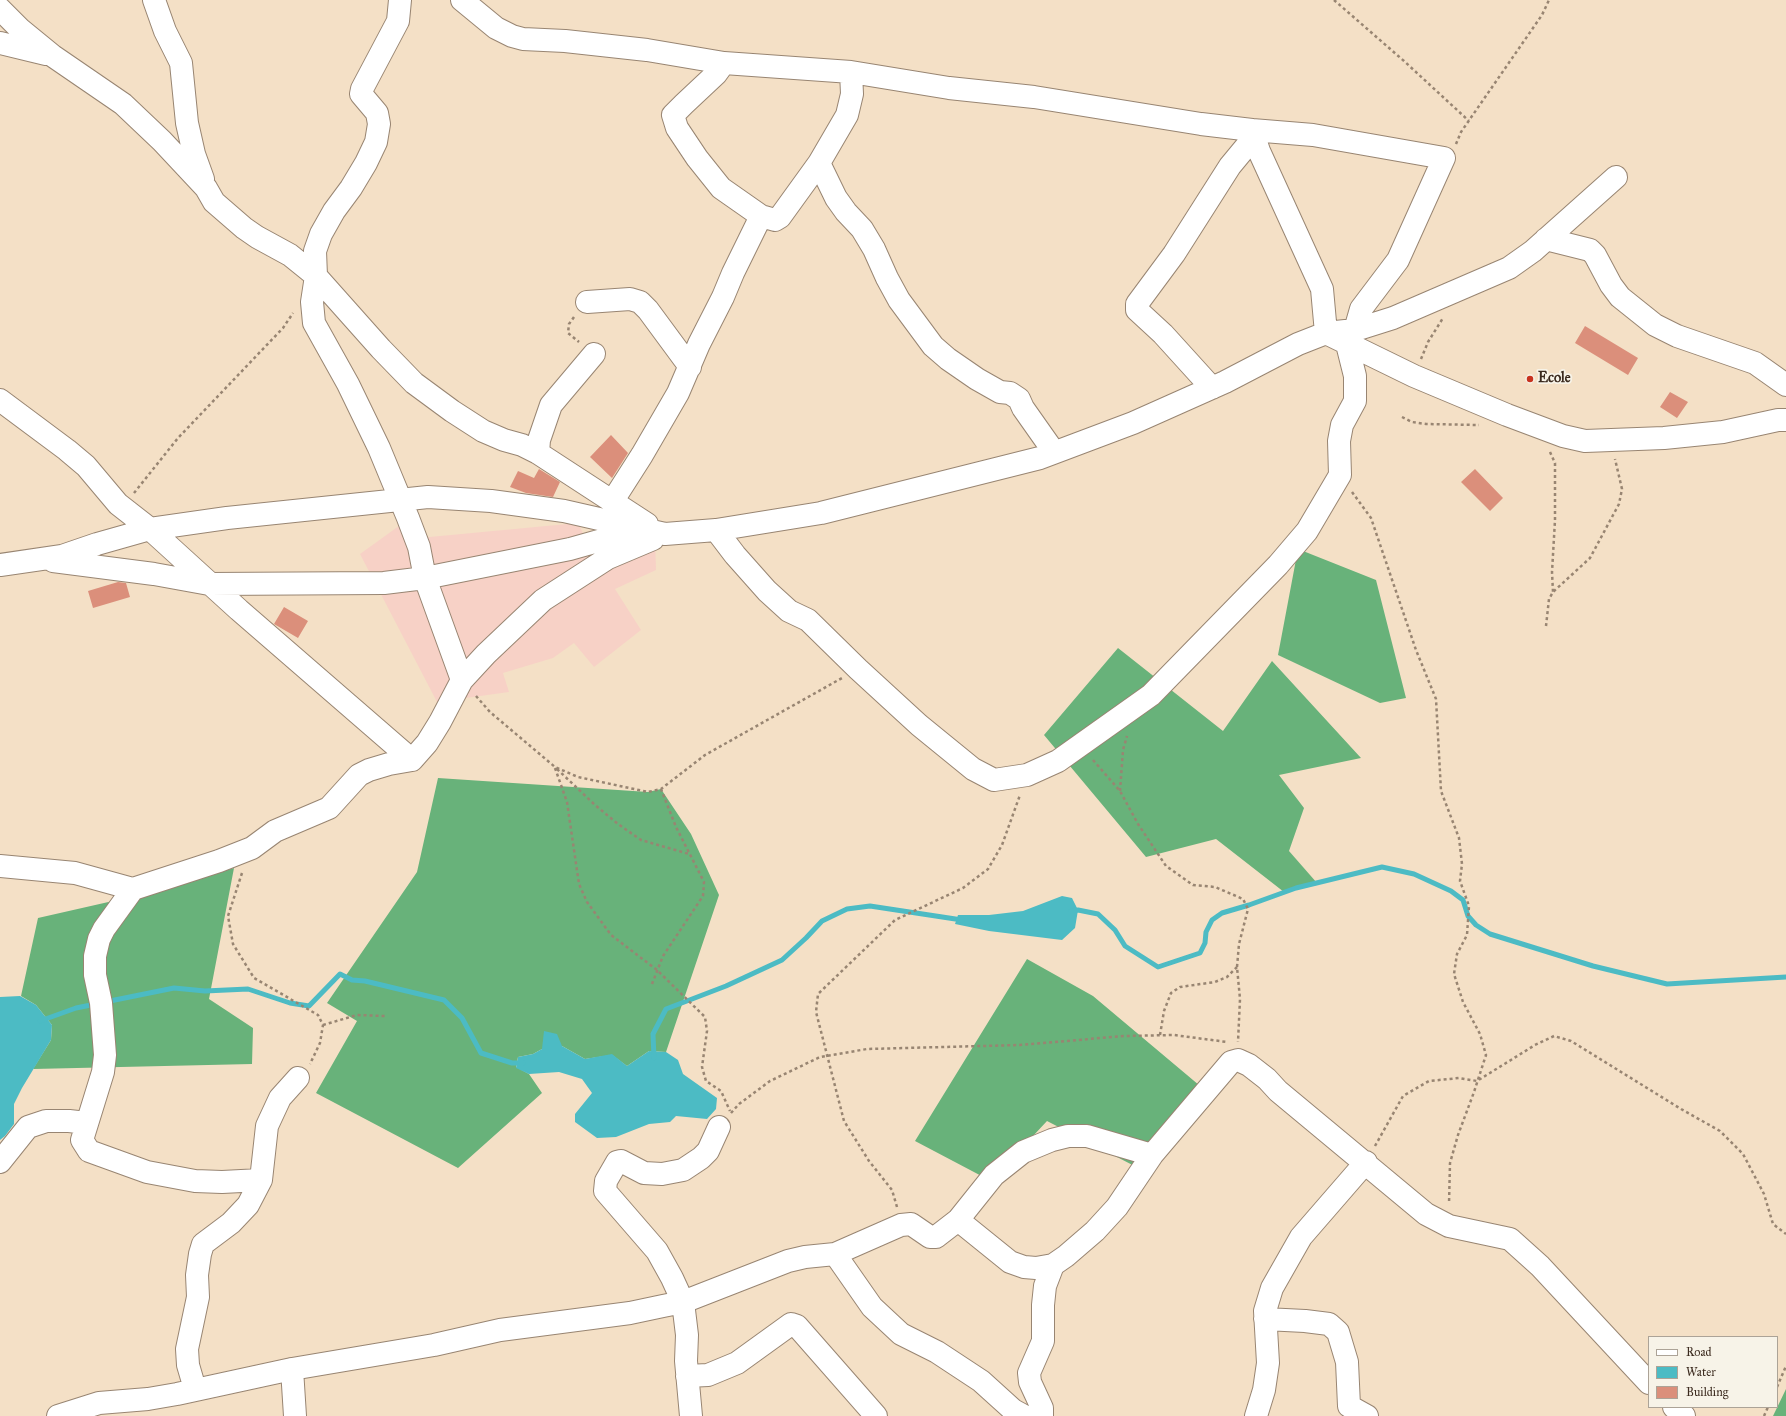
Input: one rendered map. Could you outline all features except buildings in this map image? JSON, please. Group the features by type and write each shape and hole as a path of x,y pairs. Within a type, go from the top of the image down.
{"street":[{"path":"154,0 165,31 181,63 187,123 194,154 206,188 214,202 244,228 290,255 316,276 381,349 414,383 483,432 522,445 538,453 657,532"},
{"path":"400,0 398,21 362,89 361,94 377,113 379,124 376,142 366,163 334,211 321,234 315,251 316,276 312,302 314,323 348,384 379,448 400,499 419,547 425,578 462,680"},
{"path":"462,0 496,28 512,36 523,39 566,41 647,50 724,63 851,72 949,88 1034,97 1253,134 1313,136 1444,158 1398,260 1362,309 1351,337 1355,376 1355,401 1342,425 1339,441 1340,475 1307,531 1278,565 1151,695 1081,746 1050,765 1027,775 994,780 973,769 919,725 858,669 808,620 789,611 767,590 735,555 716,530"},
{"path":"0,8 20,29 53,56 123,104 162,140 206,188"},
{"path":"0,43 53,56"},
{"path":"724,63 716,74 673,115 676,128 721,188 761,216 775,220 780,217 819,163 847,115 852,94 851,72"},
{"path":"1253,134 1322,289 1326,333"},
{"path":"1212,388 1163,334 1137,310 1138,304 1174,254 1230,166 1253,134"},
{"path":"819,163 836,198 846,212 862,229 896,295 925,336 943,355 960,367 1000,392 1010,393 1019,399 1023,408 1054,452"},
{"path":"1351,337 1509,268 1533,251 1616,177"},
{"path":"612,502 642,455 678,393 699,344 761,216"},
{"path":"1546,239 1590,250 1595,255 1611,285 1620,297 1655,324 1677,336 1755,363 1786,385"},
{"path":"587,302 630,299 640,302 648,310 690,367"},
{"path":"42,560 154,574 209,584 384,583 425,578 570,549 609,538 657,532 716,530 821,513 986,473 1040,458 1133,423 1212,388 1298,344 1326,333 1351,337 1414,376 1538,427 1563,436 1585,441 1664,438 1723,432 1778,420 1786,420"},
{"path":"538,453 539,440 550,405 594,354"},
{"path":"0,400 86,466 118,504 150,529 209,584 327,688 412,760"},
{"path":"0,565 62,556 97,544 150,529 227,518 428,497 491,501 564,511 657,532"},
{"path":"0,866 75,873 133,888 219,861 252,848 275,831 329,808 359,775 369,770 389,764 412,760 427,743 462,680 486,654 543,600 608,558 657,532"},
{"path":"133,888 104,929 99,939 95,956 95,974 101,1003 105,1055 103,1072 82,1140 89,1151 147,1172 195,1181 222,1182 261,1180"},
{"path":"958,1220 1010,1262 1024,1267 1036,1268 1053,1265 1095,1231 1117,1207 1152,1155 1231,1062 1238,1051 1255,1070 1278,1091 1366,1162 1426,1214 1449,1226 1510,1239 1540,1266 1648,1382"},
{"path":"195,1389 188,1365 187,1349 198,1298 197,1275 200,1254 206,1241 231,1223 248,1205 261,1180 267,1126 280,1098 298,1078"},
{"path":"691,1416 687,1376 687,1335 683,1302 657,1251 605,1191 606,1181 617,1162 621,1161 644,1173 662,1174 683,1170 701,1158 708,1150 725,1120"},
{"path":"0,1162 28,1126 46,1121 87,1123"},
{"path":"58,1416 99,1403 118,1408 148,1399 292,1369 434,1345 500,1330 630,1313 683,1302 788,1261 805,1257 836,1254 901,1225 911,1224 930,1237 936,1237 958,1220 994,1175 1024,1152 1052,1140 1068,1136 1087,1136 1152,1155"},
{"path":"1256,1416 1264,1390 1268,1363 1268,1337 1265,1319 1268,1299 1272,1288 1301,1237 1366,1162"},
{"path":"836,1254 872,1307 901,1334 937,1352 981,1381 1013,1410 1024,1416"},
{"path":"1042,1416 1042,1408 1030,1382 1029,1373 1043,1341 1043,1305 1045,1286 1053,1265"},
{"path":"1265,1319 1329,1324 1338,1332 1347,1362 1355,1413"},
{"path":"687,1376 708,1375 737,1363 791,1324 797,1326 876,1416"},
{"path":"292,1369 295,1416"},
{"path":"1675,1408 1684,1416"}],"path":[{"path":"1334,0 1404,61 1469,121"},
{"path":"1444,158 1454,147 1469,121 1542,15 1549,0"},
{"path":"587,302 576,313 569,324 568,334 594,354"},
{"path":"118,504 135,493 178,438 283,328 295,310"},
{"path":"1414,376 1428,342 1447,311"},
{"path":"1402,417 1412,422 1426,424 1486,425"},
{"path":"1538,427 1555,462 1555,520 1552,572 1553,592"},
{"path":"1546,626 1548,599 1553,592 1590,558 1619,504 1622,489 1610,440"},
{"path":"1340,475 1371,518 1416,650 1436,699 1441,791 1459,838 1462,864 1460,881 1469,906 1467,935 1457,954 1454,974 1463,1002 1480,1034 1486,1054 1450,1163 1449,1226"},
{"path":"555,767 578,777 648,792 661,789 705,755 858,669"},
{"path":"462,680 490,712 555,767 612,819 641,840 690,854"},
{"path":"1120,791 1123,750 1134,707"},
{"path":"725,1120 739,1104 770,1081 820,1057 867,1049 1020,1045 1124,1036 1174,1035 1238,1051 1240,999 1237,967 1239,944 1248,909 1243,898 1215,888 1193,885 1166,866 1138,824 1120,791 1081,746"},
{"path":"555,767 567,802 580,884 587,902 611,935 657,970 705,1017 707,1031 702,1067 706,1081 721,1091 725,1120"},
{"path":"901,1225 892,1190 869,1161 844,1121 816,1012 818,994 896,920 963,888 988,869 1002,845 1027,775"},
{"path":"652,984 663,956 703,896 704,882 676,826 661,789"},
{"path":"252,848 240,876 228,916 233,944 254,978 318,1015 323,1025 320,1043 313,1060 298,1078"},
{"path":"1160,1035 1164,1011 1171,993 1180,987 1215,982 1227,977 1237,967"},
{"path":"323,1025 357,1015 385,1016"},
{"path":"1366,1162 1402,1096 1429,1081 1459,1078 1477,1081 1535,1045 1554,1036 1571,1041 1681,1109 1720,1131 1743,1154 1764,1194 1773,1224 1786,1234"},
{"path":"1778,1385 1786,1366"}],"shaded area":[{"path":"410,518 419,538 578,523 590,547 655,536 656,570 615,589 641,630 594,667 574,643 553,658 503,673 509,692 437,702 360,554"}],"green space":[{"path":"1298,549 1376,580 1406,698 1380,703 1278,655"},
{"path":"1118,648 1223,731 1272,661 1361,758 1279,775 1304,808 1289,851 1317,883 1284,892 1216,839 1146,857 1044,735"},
{"path":"438,778 648,792 661,789 691,834 719,895 666,1052 649,1051 627,1066 612,1055 585,1059 562,1046 542,1049 533,1054 518,1057 516,1067 529,1074 542,1093 458,1168 316,1093 357,1021 327,1003 417,872"},
{"path":"234,868 209,999 253,1028 252,1064 33,1069 51,1040 52,1025 36,1005 21,996 38,918 126,898"},
{"path":"1027,959 1093,996 1212,1096 1150,1174 1047,1121 991,1181 915,1141"},
{"path":"1786,1389 1786,1416 1773,1416"}],"water":[{"path":"1062,896 1072,898 1078,910 1075,928 1062,940 989,931 955,924 958,915 989,915 1023,911"},
{"path":"20,996 36,1005 52,1025 51,1040 14,1104 14,1124 0,1140 0,997"},
{"path":"544,1031 557,1034 562,1046 585,1059 612,1054 627,1066 649,1051 666,1052 678,1060 683,1074 717,1098 716,1109 707,1119 676,1116 670,1122 649,1124 616,1137 597,1138 575,1122 575,1114 592,1093 582,1079 559,1072 529,1074 516,1068 518,1057 533,1054 542,1049"}],"waterway":[{"path":"1071,911 1078,910 1098,914 1115,930 1125,946 1158,967 1200,953 1205,943 1206,932 1212,920 1222,913 1296,888 1382,867 1414,874 1451,891 1463,900 1468,916 1476,925 1490,934 1593,966 1667,984 1786,977"},
{"path":"654,1058 653,1034 666,1009 726,986 782,960 822,921 847,909 870,906 962,920"},
{"path":"105,1002 174,988 205,991 248,989 290,1003 309,1006 340,974 352,980 365,981 444,1000 462,1018 481,1053 512,1063 523,1063"},
{"path":"40,1021 76,1008 96,1004"}],"place":[{"name":"Ecole","path":"1530,379"}]}
